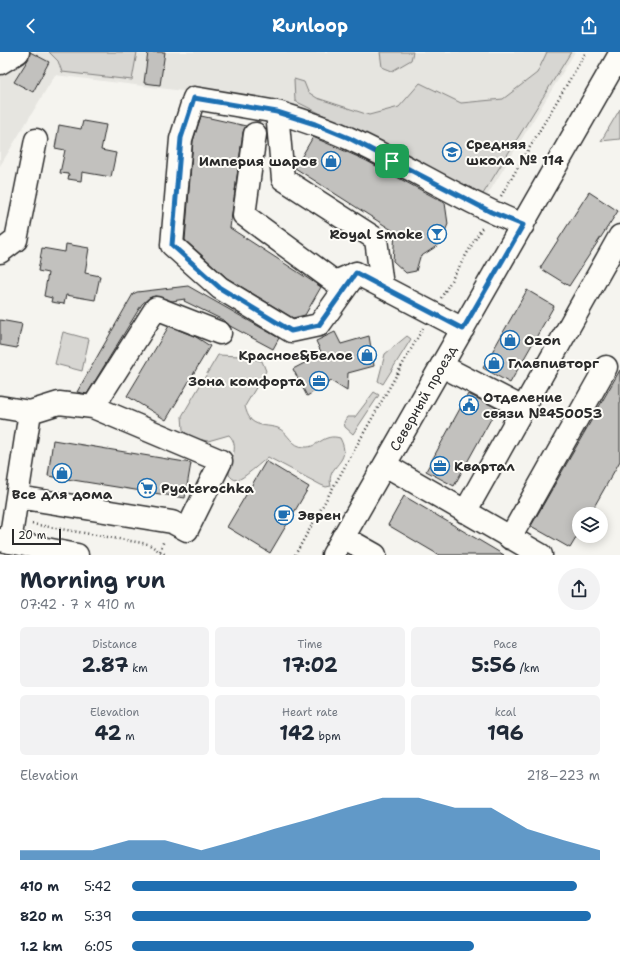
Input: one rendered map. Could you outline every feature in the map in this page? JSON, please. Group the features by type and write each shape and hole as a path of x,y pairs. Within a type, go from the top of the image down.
{"street":[{"path":"0,63 18,52"},
{"name":"Северный проезд","path":"338,546 620,54"},
{"path":"356,273 319,325 291,331 220,288 172,245 181,138 194,98 277,112 315,124 349,138 484,209 523,225"},
{"path":"277,112 283,179 376,239 382,286"},
{"path":"255,134 244,215 335,282 356,273 463,329"},
{"path":"0,252 16,240 36,140"},
{"path":"465,512 620,236"},
{"path":"93,407 156,308 220,333"},
{"path":"442,366 524,408"},
{"path":"510,538 606,367"},
{"path":"0,408 30,412 59,403 93,407 221,461 187,530 172,522 18,497"},
{"path":"30,412 14,521 5,541 77,555"},
{"path":"385,465 540,555"},
{"path":"338,546 374,555"}],"path":[{"path":"14,521 148,544 166,555"}],"shaded area":[{"name":"Средняя школа № 114","path":"0,52 575,52 485,199 296,105 55,75 0,166"},
{"path":"49,52 137,52 132,80 62,72 58,61"},
{"path":"380,52 413,52 411,60 392,71 382,67"},
{"path":"547,52 571,52 483,194 295,101 294,79 304,82 308,92 317,98 369,115 399,107 420,83 461,103 503,99 537,73"},
{"path":"620,109 620,139 601,141"},
{"path":"63,332 89,339 82,371 55,364"},
{"path":"407,336 411,339 383,384 378,381 385,354"},
{"path":"218,355 240,356 262,361 266,371 245,406 251,420 261,425 282,430 296,445 300,446 310,447 329,437 340,438 344,453 342,459 332,473 330,479 331,486 326,487 321,485 268,457 243,477 234,480 229,475 234,454 234,444 229,435 208,441 197,439 187,434 183,430 182,416"},
{"path":"374,392 379,395 353,434 345,427 344,422 347,417 355,417"}],"building":[{"path":"30,52 49,62 33,92 14,82 29,58"},
{"path":"148,52 165,52 160,85 144,83"},
{"path":"201,116 246,126 243,132 230,228 321,287 305,315 293,318 227,278 185,240 193,141"},
{"path":"83,121 106,125 101,150 116,153 111,177 82,172 81,181 68,179 69,174 60,173 65,150 55,148 59,125 81,129"},
{"path":"313,137 365,160 445,203 448,224 440,244 420,257 416,271 406,273 393,261 395,232 295,168"},
{"path":"589,192 618,211 569,286 540,268"},
{"path":"66,244 89,248 85,273 100,276 95,300 66,295 64,304 51,302 52,298 44,296 48,273 38,271 42,248 65,252"},
{"path":"188,286 279,338 273,349 230,326 225,321 184,301 185,299 172,301 155,296 149,298 142,304 87,394 77,392 133,294 137,292"},
{"path":"527,290 554,306 510,383 483,368"},
{"path":"0,320 22,324 17,348 0,345"},
{"path":"169,326 196,337 210,346 166,420 127,396"},
{"path":"335,332 341,344 369,336 374,366 348,373 347,391 331,381 307,396 293,369 322,354 316,341"},
{"path":"620,370 620,461 594,507 572,507 573,543 570,548 531,526"},
{"path":"468,394 497,408 454,486 426,471"},
{"path":"53,440 191,463 185,498 48,476"},
{"path":"266,461 309,487 270,553 227,527"},
{"path":"404,496 504,555 439,555 388,525"}],"place":[{"name":"Средняя школа № 114","path":"452,152"},
{"name":"Империя шаров","path":"331,161"},
{"name":"Royal Smoke","path":"437,234"},
{"name":"Ozon","path":"510,340"},
{"name":"Красное&Белое","path":"367,355"},
{"name":"Главпивторг","path":"494,363"},
{"name":"Зона комфорта","path":"319,381"},
{"name":"Отделение связи №450053","path":"469,405"},
{"name":"Квартал","path":"440,466"},
{"name":"Все для дома","path":"62,473"},
{"name":"Pyaterochka","path":"147,488"},
{"name":"Эврен","path":"284,515"}],"route":[{"path":"194,98 277,112 315,124 349,138 392,161 491,212 523,225 463,329 356,273 319,325 291,331 220,288 172,245 181,138 194,98"}]}
